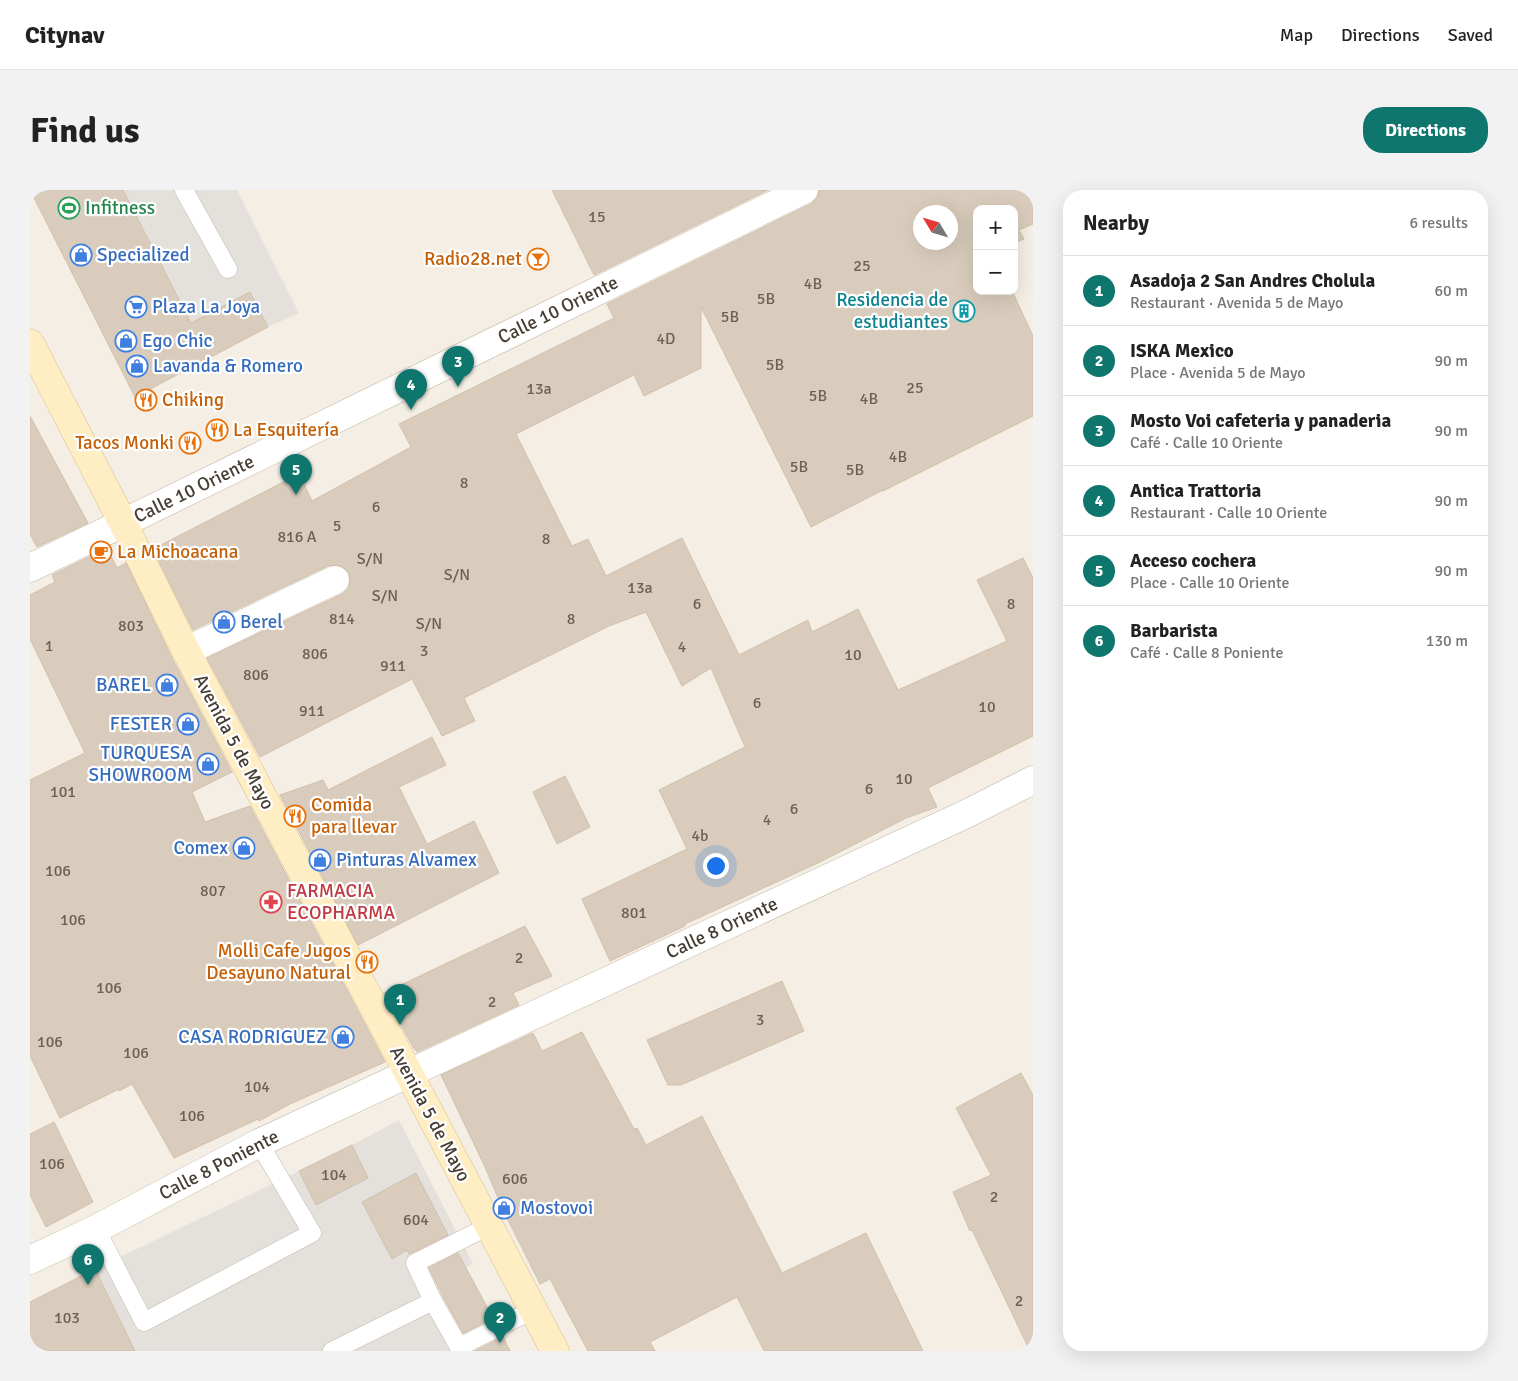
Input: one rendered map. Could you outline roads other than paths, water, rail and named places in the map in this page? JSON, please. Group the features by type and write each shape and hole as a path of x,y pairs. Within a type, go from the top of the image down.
{"main road":[{"name":"Avenida 5 de Mayo","path":"30,343 124,523 186,651 555,1351"}],"street":[{"name":"Calle 10 Oriente","path":"30,568 804,190"},
{"path":"186,651 335,580"},
{"name":"Calle 8 Oriente","path":"409,1073 957,818 1033,780"},
{"name":"Calle 8 Poniente","path":"30,1260 96,1229 260,1143 409,1073"}],"lane":[{"path":"184,190 228,269"},
{"path":"96,1229 144,1322 312,1234 260,1143"},
{"path":"489,1226 415,1264 433,1301 459,1347 533,1310"},
{"path":"332,1351 433,1301"}],"place":[{"name":"Infitness","path":"69,208"},
{"name":"Specialized","path":"81,255"},
{"name":"Radio28.net","path":"538,259"},
{"name":"Plaza La Joya","path":"136,307"},
{"name":"Residencia de estudiantes","path":"964,311"},
{"name":"Ego Chic","path":"126,341"},
{"name":"Lavanda & Romero","path":"137,366"},
{"name":"Mosto Voi cafeteria y panaderia","path":"458,387"},
{"name":"Chiking","path":"146,400"},
{"name":"Antica Trattoria","path":"411,410"},
{"name":"La Esquitería","path":"217,430"},
{"name":"Tacos Monki","path":"190,443"},
{"name":"Acceso cochera","path":"296,495"},
{"name":"La Michoacana","path":"101,552"},
{"name":"Berel","path":"224,622"},
{"name":"BAREL","path":"167,685"},
{"name":"FESTER","path":"188,724"},
{"name":"TURQUESA SHOWROOM","path":"208,764"},
{"name":"Comida para llevar","path":"295,816"},
{"name":"Comex","path":"244,848"},
{"name":"Pinturas Alvamex","path":"320,860"},
{"name":"FARMACIA ECOPHARMA","path":"271,902"},
{"name":"Molli Cafe Jugos Desayuno Natural","path":"367,962"},
{"name":"Asadoja 2 San Andres Cholula","path":"400,1025"},
{"name":"CASA RODRIGUEZ","path":"343,1037"},
{"name":"Mostovoi","path":"504,1208"},
{"name":"Barbarista","path":"88,1285"},
{"name":"ISKA Mexico","path":"500,1343"}]}
